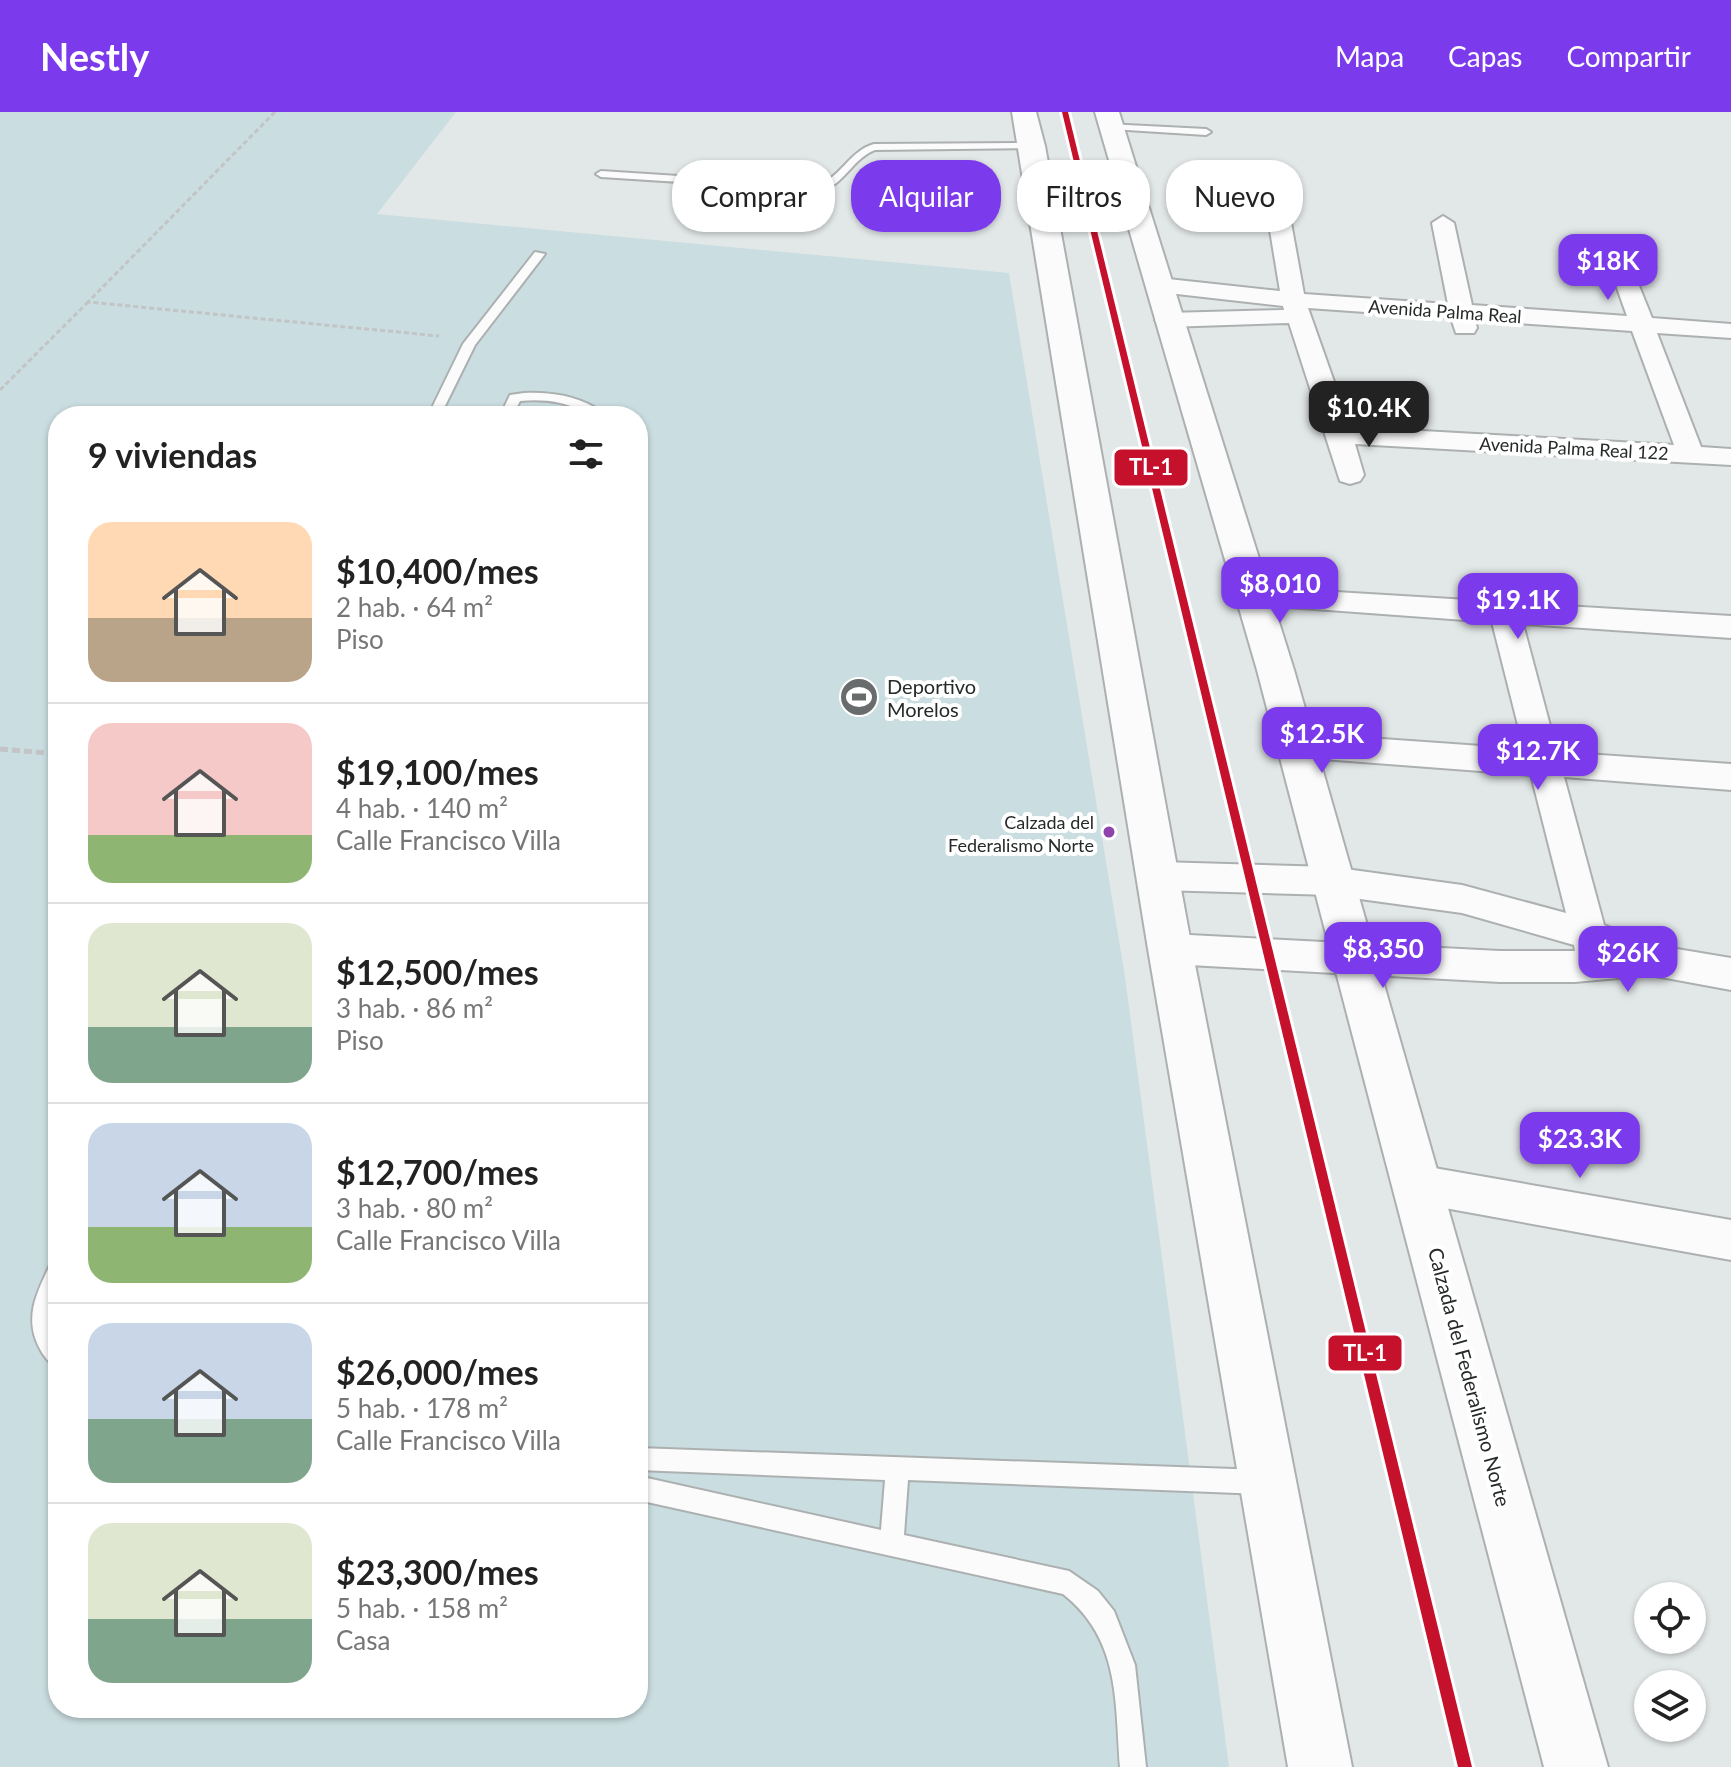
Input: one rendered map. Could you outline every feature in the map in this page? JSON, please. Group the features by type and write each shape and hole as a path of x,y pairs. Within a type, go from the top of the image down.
{"main road":[{"name":"Calzada del Federalismo Norte","path":"1109,119 1297,745 1331,881 1576,1767"},
{"path":"1028,129 1170,949 1320,1767"}],"street":[{"path":"1443,223 1463,320"},
{"path":"1282,232 1295,308 1350,475"},
{"name":"Avenida Palma Real 122","path":"1339,435 1690,454 1613,246"},
{"name":"Avenida Palma Real","path":"1163,303 1295,308 1645,334 1731,348"},
{"name":"Avenida Palma Real","path":"1163,303 1295,308"},
{"name":"Avenida Palma Real","path":"1645,334 1731,331"},
{"path":"1690,454 1731,457"},
{"path":"1255,597 1731,627"},
{"path":"1505,613 1594,951"},
{"path":"1297,745 1731,777"},
{"path":"1159,876 1331,881 1462,899 1594,951 1731,974"},
{"path":"1170,949 1352,957 1465,967 1594,951"},
{"path":"1417,1184 1731,1240"}],"lane":[{"path":"1109,119 1206,132"},
{"path":"601,174 821,188 835,183 859,151 1028,129"},
{"path":"439,406 472,339 539,254"},
{"path":"511,406 515,398 532,395 584,406"},
{"path":"48,1290 41,1314 42,1332 48,1341"},
{"path":"648,1459 1269,1482"},
{"path":"891,1545 898,1468"},
{"path":"648,1490 1069,1583 1086,1593 1104,1613 1116,1636 1123,1662 1133,1767"}],"path":[{"path":"0,390 275,112"},
{"path":"88,302 472,339"},
{"path":"0,749 48,753"}],"shaded area":[{"name":"Deportivo Morelos","path":"0,112 456,112 377,214 1009,273 1125,977 1229,1767 0,1767"}],"transit line":[{"name":"TL-1","path":"1065,112 1465,1767"}],"place":[{"name":"Deportivo Morelos","path":"859,697"},
{"name":"Calzada del Federalismo Norte","path":"1109,832"}]}
